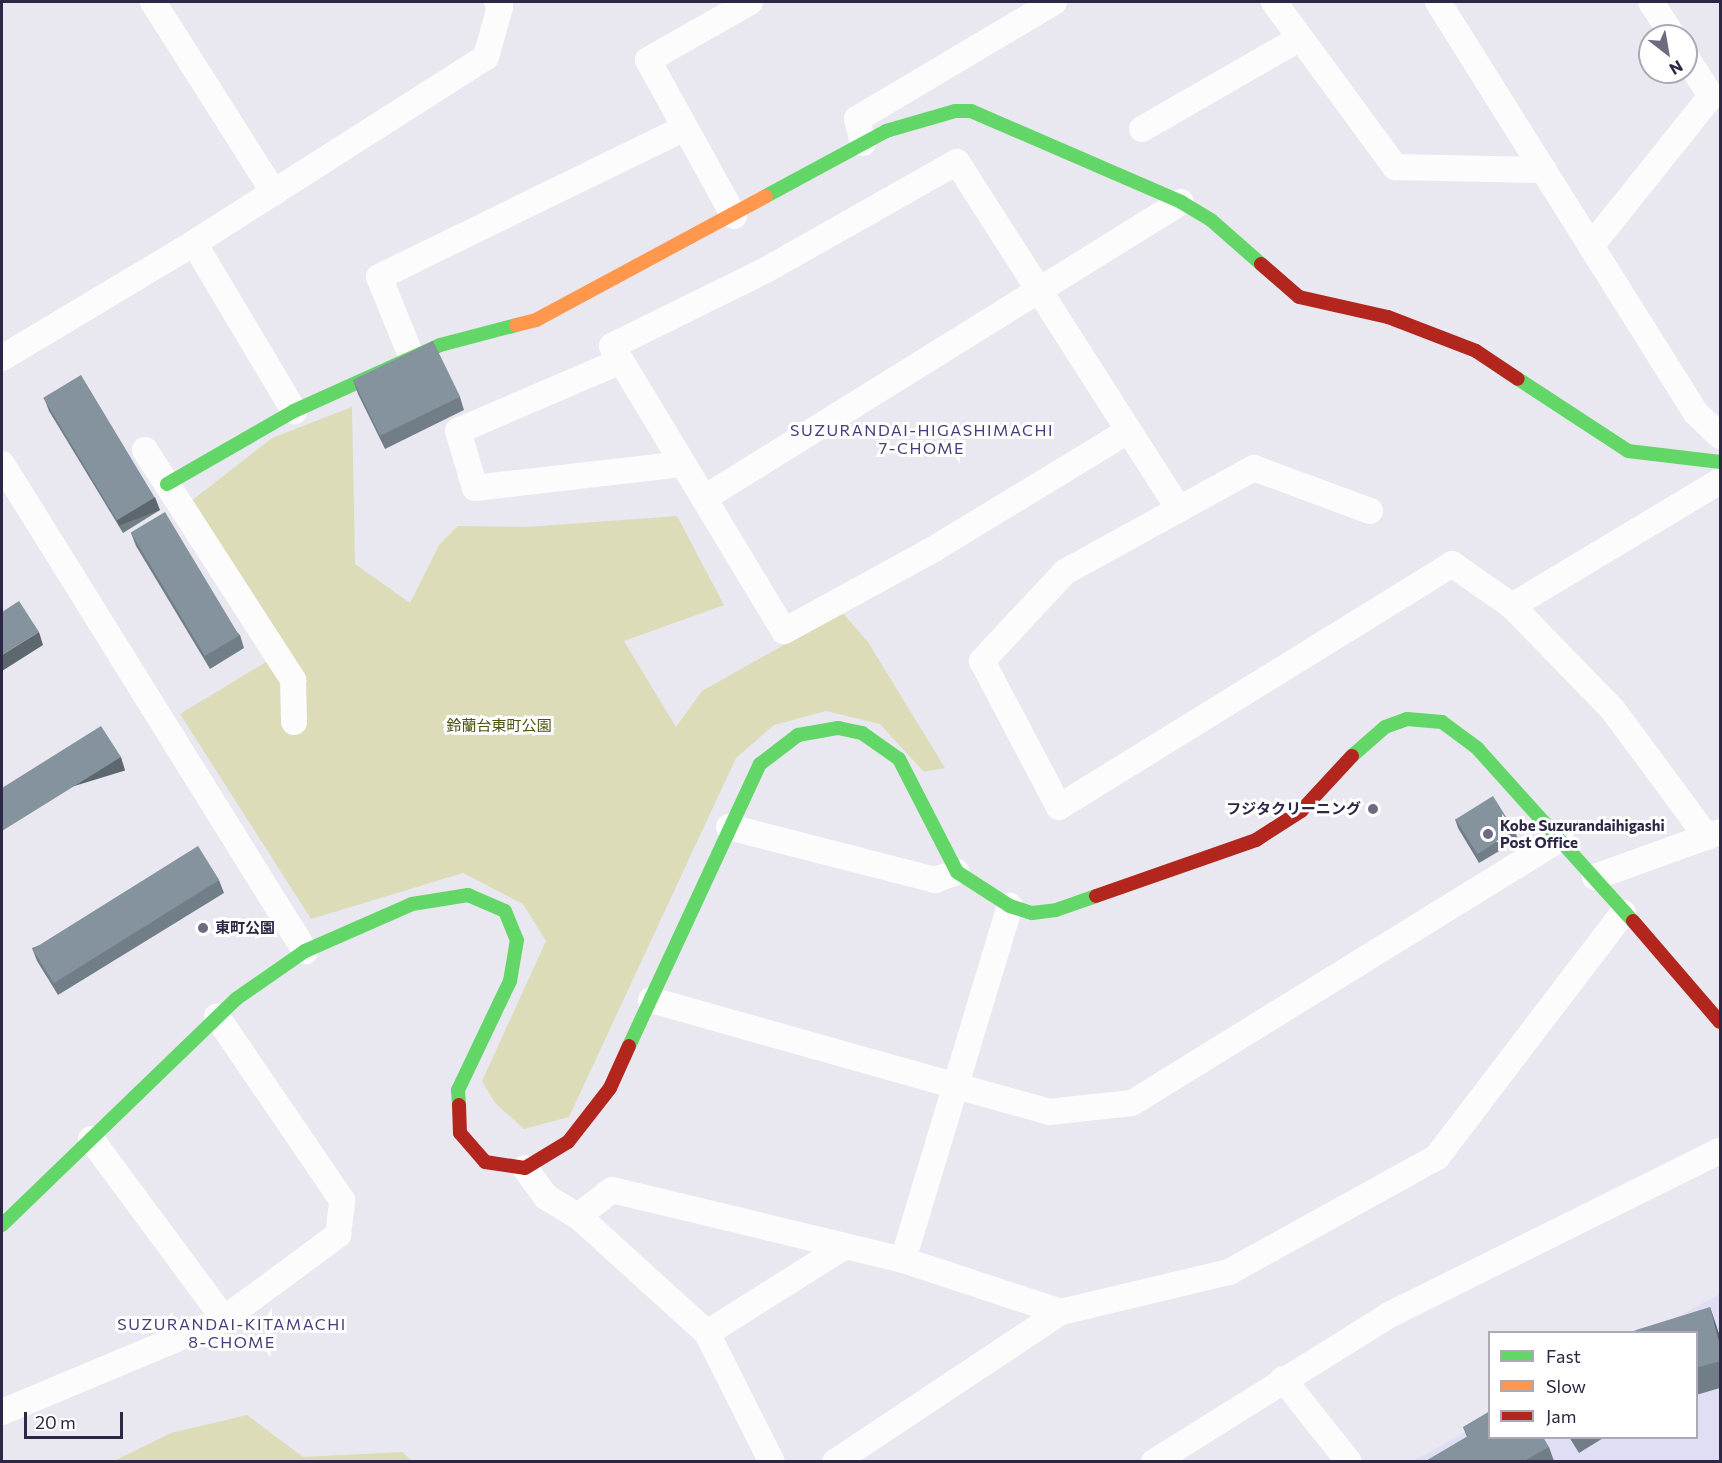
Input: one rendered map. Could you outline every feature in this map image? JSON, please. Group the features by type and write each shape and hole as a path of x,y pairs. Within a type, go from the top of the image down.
{"street":[{"path":"153,2 274,193"},
{"path":"2,358 194,243 486,57 500,7 497,2"},
{"path":"734,216 648,60 750,2"},
{"path":"863,143 857,119 1054,2"},
{"path":"1274,2 1395,167 1544,170"},
{"path":"1438,2 1696,413 1720,436"},
{"path":"1651,2 1665,24"},
{"path":"1142,129 1300,38"},
{"path":"1592,246 1711,96 1698,76"},
{"path":"167,484 294,411 440,345 536,320 734,216 886,131 955,111 971,111 1181,202 1211,220 1299,297 1388,317 1476,351 1628,451 1720,462"},
{"path":"412,358 379,277 685,128"},
{"path":"1128,431 934,549 784,631 706,496 682,464 612,346 766,270 957,162 1178,507"},
{"path":"706,496 1041,291 1181,202"},
{"path":"194,243 294,411"},
{"path":"621,361 458,431 475,488 682,464"},
{"path":"145,450 293,680 294,722"},
{"path":"2,464 305,951"},
{"path":"1370,510 1254,468 1178,507 1065,572 982,660 1059,807 1452,564 1512,606 1613,710 1714,834 1594,877"},
{"path":"1512,606 1720,481"},
{"path":"2,1225 217,1017 305,951 412,904 468,895 505,911 517,940 510,981 458,1090 460,1133 485,1162 525,1168 568,1142 610,1088 760,764 798,735 838,728 862,733 899,759 957,872 1010,906 1032,913 1056,910 1256,840 1301,811 1367,741 1385,727 1407,719 1442,722 1459,731 1561,838 1623,913 1720,1022"},
{"path":"729,827 935,880 957,872"},
{"path":"651,999 1049,1112 1132,1103 1561,838"},
{"path":"903,1260 1010,906"},
{"path":"835,1461 1061,1312 1228,1272 1437,1157 1623,913"},
{"path":"2,1412 224,1319 338,1235 342,1200 217,1017"},
{"path":"91,1139 224,1319"},
{"path":"1154,1461 1283,1378 1389,1315 1720,1151"},
{"path":"525,1168 546,1197 578,1216 707,1333 772,1461"},
{"path":"578,1216 612,1190 903,1260 1061,1312"},
{"path":"707,1333 846,1246"},
{"path":"1283,1378 1349,1461"}],"shaded area":[{"path":"1720,1294 1720,1461 1411,1462 1488,1420 1488,1439 1698,1439 1698,1331 1651,1331"}],"green space":[{"name":"鈴蘭台東町公園","path":"352,407 355,564 410,603 439,545 458,526 526,527 677,516 724,605 624,641 676,727 702,691 842,612 868,642 945,768 924,772 880,724 826,711 774,725 736,758 569,1117 524,1129 495,1103 482,1081 546,941 523,904 463,873 311,919 180,714 286,650 191,501 272,438"},
{"path":"247,1415 303,1457 402,1452 412,1461 114,1461 171,1433"}],"building":[{"path":"433,341 460,397 380,436 353,380"},
{"path":"81,375 155,498 117,520 43,398"},
{"path":"165,512 239,635 205,656 131,533"},
{"path":"19,601 39,632 2,655 2,612"},
{"path":"101,726 121,757 2,831 2,788"},
{"path":"1493,796 1515,831 1477,854 1456,819"},
{"path":"198,846 219,880 54,983 33,949"},
{"path":"1710,1307 1720,1346 1720,1361 1698,1367 1698,1331 1634,1331"},
{"path":"1488,1412 1488,1439 1544,1439 1549,1447 1524,1461 1426,1461 1468,1436 1463,1427"}],"traffic: fast":[{"path":"766,196 886,131 955,111 971,111 1181,202 1211,220 1261,264"},
{"path":"167,484 294,411 440,345 516,325"},
{"path":"1518,379 1628,451 1720,462"},
{"path":"1352,756 1385,727 1407,719 1442,722 1477,748 1633,921"},
{"path":"629,1046 760,764 798,735 838,728 862,733 899,759 957,872 1010,906 1032,913 1056,910 1096,896"},
{"path":"2,1225 236,999 305,951 412,904 468,895 505,911 517,940 510,981 458,1090 459,1105"}],"traffic: slow":[{"path":"516,325 536,320 766,196"}],"traffic: jam":[{"path":"1261,264 1299,297 1388,317 1476,351 1518,379"},
{"path":"1096,896 1256,840 1301,811 1352,756"},
{"path":"1633,921 1720,1022"},
{"path":"459,1105 460,1133 485,1162 525,1168 568,1142 610,1088 629,1046"}],"place":[{"name":"フジタクリーニング","path":"1373,809"},
{"name":"Kobe Suzurandaihigashi Post Office","path":"1488,834"},
{"name":"東町公園","path":"203,928"}],"district":[{"name":"SUZURANDAI-HIGASHIMACHI 7-CHOME","path":"922,439"},
{"name":"SUZURANDAI-KITAMACHI 8-CHOME","path":"232,1333"}]}
